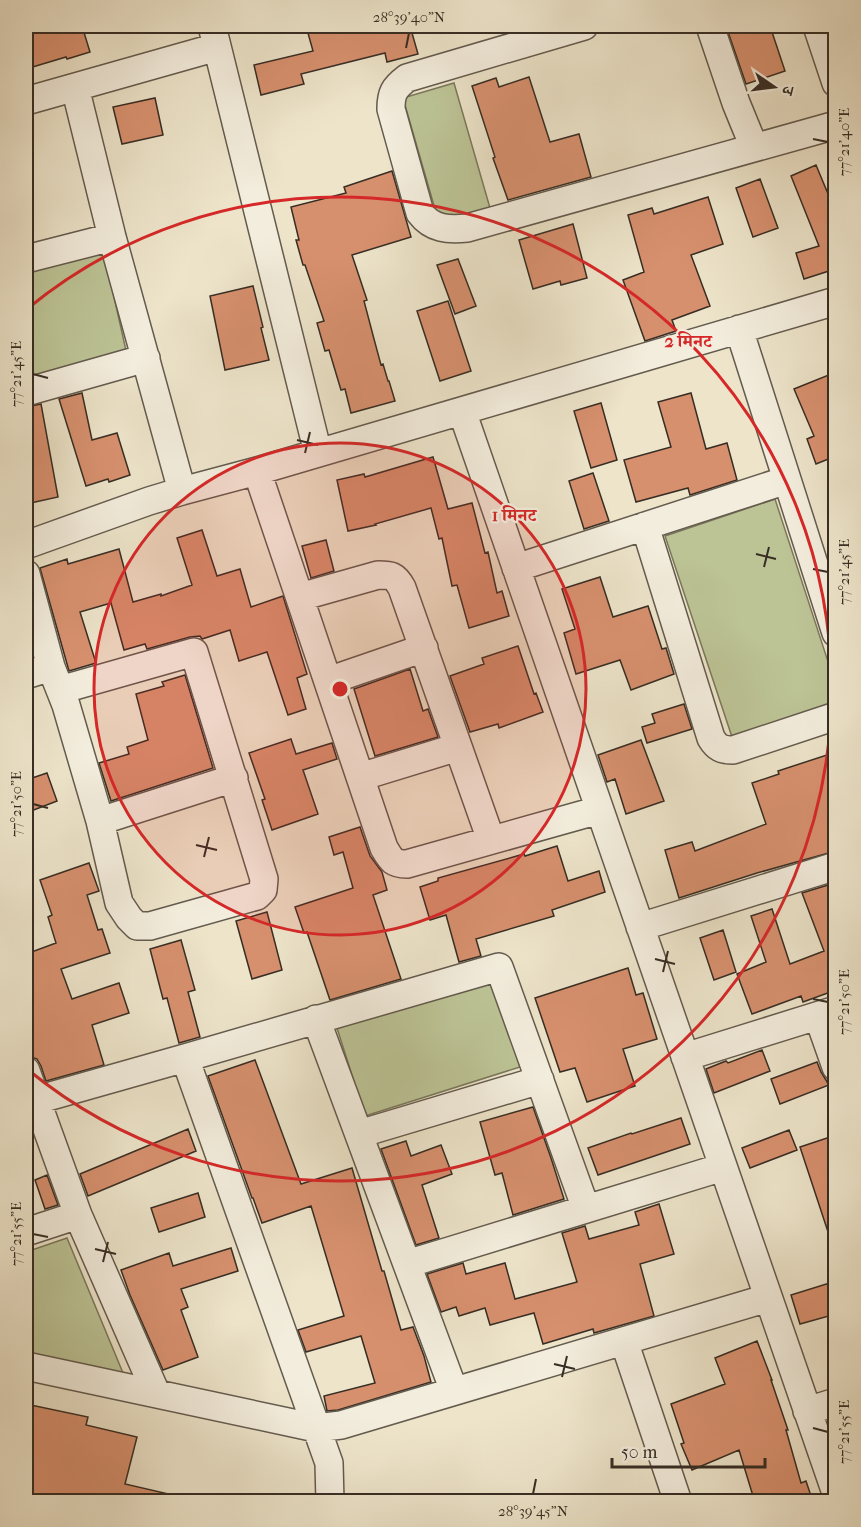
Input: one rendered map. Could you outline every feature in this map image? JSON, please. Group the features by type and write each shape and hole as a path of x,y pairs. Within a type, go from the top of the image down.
{"street":[{"path":"584,26 407,78 397,86 391,97 391,109 420,213 426,221 440,228 467,228 836,125"},
{"path":"710,26 736,103 754,147"},
{"path":"817,26 836,83"},
{"path":"26,101 75,87 214,36 318,453"},
{"path":"75,87 112,237 182,491"},
{"path":"26,259 112,237"},
{"path":"26,545 182,491 836,301"},
{"path":"739,329 836,633"},
{"path":"26,392 146,358"},
{"path":"462,411 836,1493"},
{"path":"257,471 384,848 390,859 398,864 407,864 599,810"},
{"path":"516,568 787,480"},
{"path":"645,526 707,727 715,745 723,750 733,750 836,716"},
{"path":"26,574 45,677 100,821 119,903 129,918 137,926 150,926 257,896 263,890 264,879 194,652 45,677"},
{"path":"300,597 378,575 391,575 398,580 491,840"},
{"path":"328,681 424,648"},
{"path":"360,777 458,747"},
{"path":"100,821 234,778"},
{"path":"640,927 836,866"},
{"path":"31,1101 499,967 586,1209"},
{"path":"685,1057 827,1013 836,1067"},
{"path":"316,1019 454,1391"},
{"path":"185,1058 329,1463 330,1502"},
{"path":"26,1071 31,1101 156,1393"},
{"path":"359,1134 540,1080"},
{"path":"407,1264 723,1167"},
{"path":"26,1232 78,1215"},
{"path":"26,1366 316,1428 340,1425 768,1298"},
{"path":"624,1341 678,1502"},
{"path":"807,1411 836,1402"}],"green space":[{"path":"454,83 490,208 439,223 403,98"},
{"path":"104,252 127,355 26,379 26,270"},
{"path":"775,499 835,683 835,702 732,737 665,536"},
{"path":"493,979 520,1067 365,1116 337,1028"},
{"path":"67,1238 128,1385 26,1366 26,1252"}],"building":[{"path":"26,26 82,26 90,52 26,69"},
{"path":"306,26 410,26 418,54 387,62 385,53 301,74 304,84 261,95 254,65 313,51"},
{"path":"726,26 770,26 785,71 746,84"},
{"path":"529,77 550,142 579,134 591,177 508,200 472,86 496,78 499,87"},
{"path":"155,98 163,135 122,144 113,107"},
{"path":"816,165 836,213 835,285 829,271 804,279 796,253 819,246 791,176"},
{"path":"392,171 411,237 352,255 367,300 364,301 381,365 383,364 395,401 351,413 345,389 341,390 329,350 325,351 317,323 324,321 305,265 303,265 291,207 346,193 344,187"},
{"path":"760,179 778,228 753,237 736,188"},
{"path":"708,197 723,244 691,255 710,306 672,320 676,331 645,341 623,280 644,272 628,215 652,208 654,214"},
{"path":"573,224 587,278 561,285 560,281 533,289 519,240"},
{"path":"458,259 476,306 455,314 437,265"},
{"path":"253,286 269,360 225,370 210,296"},
{"path":"448,301 471,371 440,381 417,311"},
{"path":"836,372 836,456 816,464 807,439 814,436 794,389"},
{"path":"82,393 92,440 117,433 130,475 86,486 59,399"},
{"path":"691,393 706,449 727,443 737,480 690,495 688,488 636,502 624,460 671,447 658,402"},
{"path":"601,403 617,460 591,468 574,411"},
{"path":"41,404 58,497 26,504 26,407"},
{"path":"433,457 448,509 472,503 485,553 488,552 497,593 502,591 509,616 469,628 457,585 452,586 442,538 439,539 431,508 348,531 337,480 364,474 365,477"},
{"path":"593,473 609,521 584,529 569,481"},
{"path":"202,530 217,576 240,569 251,607 283,596 307,674 297,678 306,709 288,715 267,652 239,661 230,630 202,639 200,636 190,637 147,649 145,644 124,650 111,603 80,612 96,663 69,671 40,568 67,559 68,564 119,549 133,602 161,594 161,596 192,585 177,538"},
{"path":"326,540 334,571 311,578 302,546"},
{"path":"600,577 613,617 648,606 662,649 666,648 674,674 631,690 620,660 576,674 564,633 575,629 562,589"},
{"path":"518,646 534,694 536,693 543,712 499,728 498,724 470,732 450,676 484,664 482,658"},
{"path":"410,669 423,711 428,709 438,737 375,756 354,689"},
{"path":"185,675 213,768 111,801 99,763 129,754 127,747 148,740 136,694 164,686 162,682"},
{"path":"684,704 692,729 647,743 642,727 655,723 652,714"},
{"path":"291,739 296,754 332,743 337,759 303,770 318,814 272,830 262,800 265,799 249,753"},
{"path":"641,740 664,801 626,814 615,779 607,782 598,755"},
{"path":"836,752 836,851 679,898 665,850 692,842 695,851 766,824 752,783 779,774 778,771"},
{"path":"47,773 57,801 26,813 26,780"},
{"path":"360,827 370,856 382,872 387,890 373,895 401,979 330,1000 307,932 304,933 295,907 353,888 343,852 334,855 329,837"},
{"path":"557,846 568,881 599,871 605,892 552,910 554,916 476,939 481,956 459,962 446,915 430,920 420,887 438,881 438,878"},
{"path":"89,863 99,891 87,895 98,930 102,929 110,953 61,969 72,999 119,983 129,1013 92,1025 104,1065 46,1081 37,1059 26,1056 26,954 56,943 48,917 52,915 40,880"},
{"path":"828,885 836,907 836,990 803,1002 801,996 752,1014 737,974 766,962 751,916 772,909 790,964 824,951 802,893"},
{"path":"267,912 282,970 252,979 236,921"},
{"path":"723,930 736,972 714,980 700,938"},
{"path":"181,940 195,990 188,992 200,1037 179,1043 167,998 163,999 150,949"},
{"path":"628,968 636,995 643,993 657,1039 623,1049 635,1086 587,1102 575,1068 560,1072 535,998"},
{"path":"762,1050 770,1071 714,1093 706,1069"},
{"path":"255,1060 301,1184 352,1168 401,1330 413,1327 431,1382 338,1410 327,1411 324,1396 375,1383 361,1336 306,1352 298,1330 344,1316 311,1206 262,1223 208,1076"},
{"path":"817,1062 829,1085 780,1104 771,1079"},
{"path":"533,1107 564,1199 513,1215 502,1173 495,1175 480,1122"},
{"path":"681,1118 690,1144 598,1175 588,1148"},
{"path":"188,1129 196,1151 88,1196 80,1174"},
{"path":"789,1130 797,1150 750,1168 742,1148"},
{"path":"836,1135 836,1247 833,1247 800,1147"},
{"path":"406,1141 411,1156 441,1145 452,1174 422,1185 439,1238 416,1245 381,1149"},
{"path":"47,1175 58,1205 45,1209 35,1180"},
{"path":"198,1193 205,1217 159,1232 151,1208"},
{"path":"659,1204 674,1254 640,1264 654,1316 594,1333 593,1329 543,1344 534,1313 490,1325 485,1308 459,1316 456,1307 441,1312 427,1274 463,1263 466,1274 505,1263 515,1299 577,1282 562,1233 585,1226 589,1239 639,1225 635,1212"},
{"path":"231,1248 238,1271 181,1289 188,1307 181,1310 198,1357 163,1370 121,1270 169,1253 173,1266"},
{"path":"836,1281 836,1314 800,1324 791,1295"},
{"path":"757,1341 788,1430 786,1430 801,1483 806,1481 813,1502 758,1502 756,1495 753,1496 739,1450 692,1470 681,1444 684,1443 671,1404 725,1384 715,1358"},
{"path":"26,1404 88,1417 86,1425 137,1437 125,1484 173,1495 172,1502 26,1502"}]}
